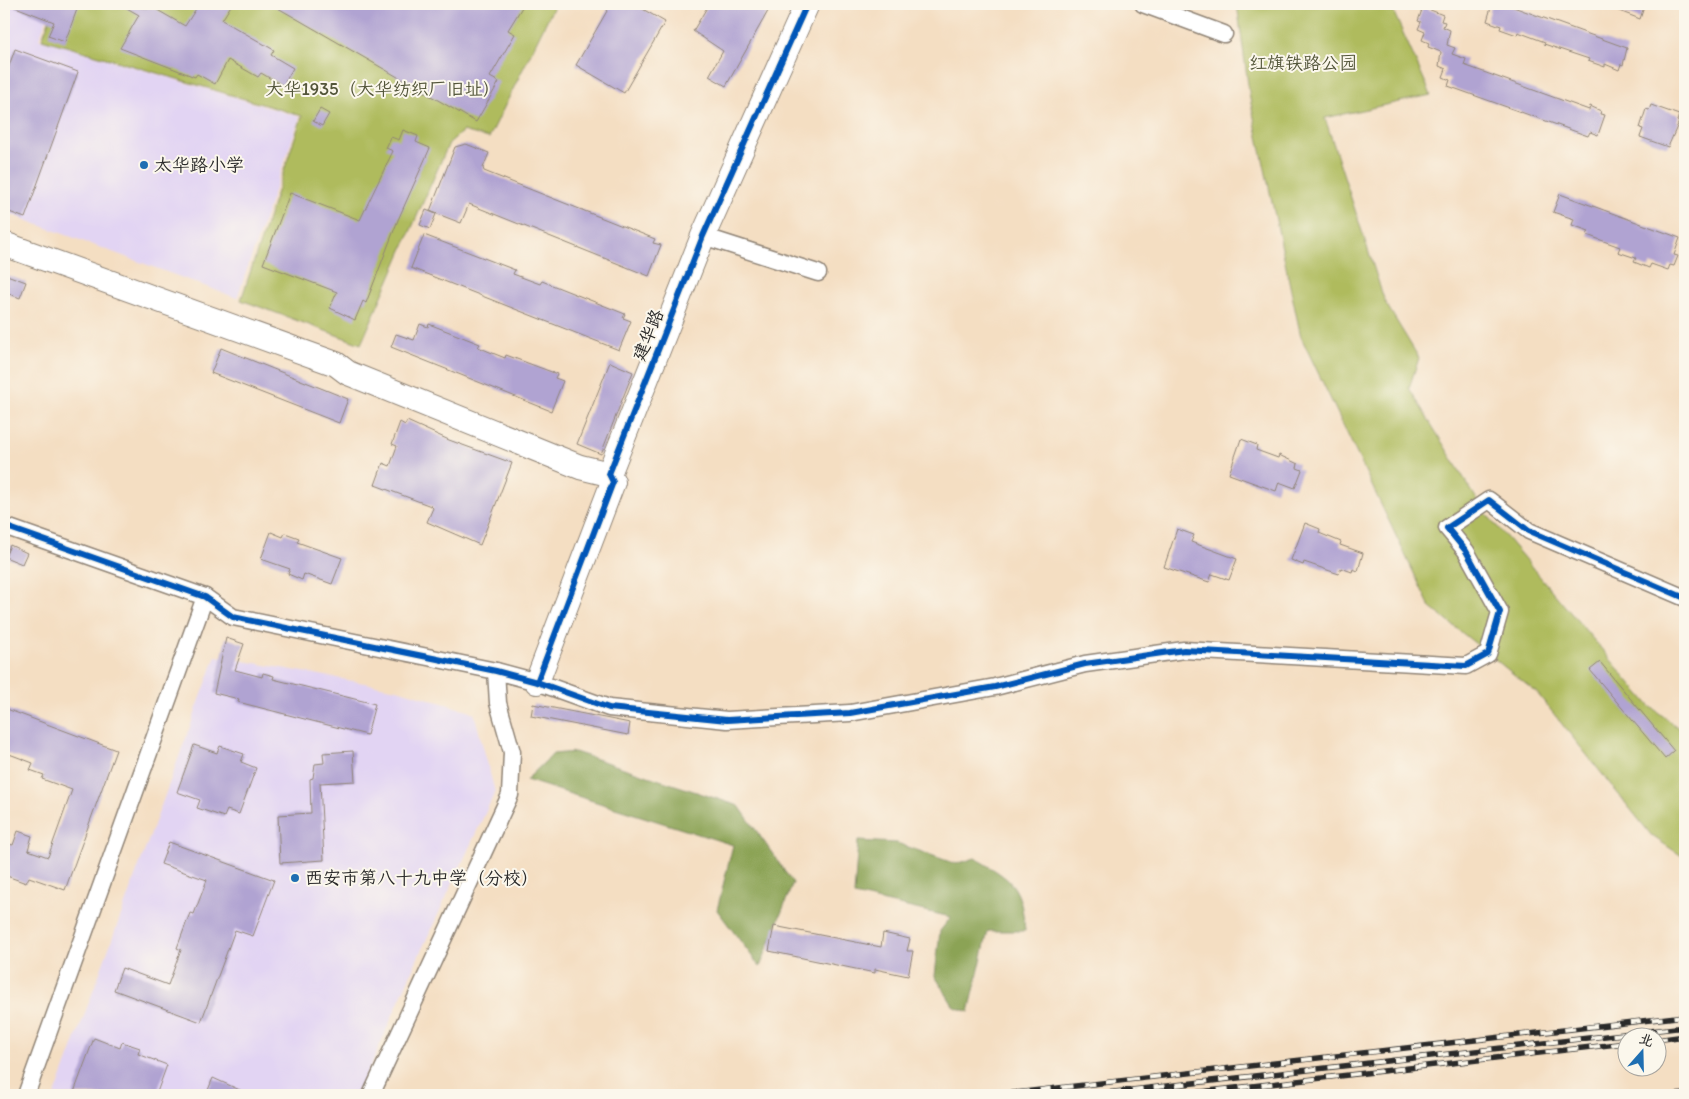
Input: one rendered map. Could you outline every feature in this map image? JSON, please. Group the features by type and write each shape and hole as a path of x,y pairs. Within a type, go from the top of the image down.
{"street":[{"name":"建华路","path":"537,682 613,482 609,474 703,236 807,4"},
{"path":"1142,4 1224,34"},
{"path":"703,236 818,273"},
{"path":"4,244 336,364 348,373 580,467 609,474"},
{"path":"4,526 205,597 233,617 496,670 537,682 609,708 727,720 850,712 995,687 1085,664 1184,650 1466,666 1488,654 1498,626 1500,612 1466,551 1447,528 1489,500 1529,531 1685,598"},
{"path":"26,1095 205,597"},
{"path":"371,1095 510,795 512,752 498,703 496,670"}],"shaded area":[{"name":"太华路小学","path":"4,4 53,4 39,39 300,117 237,298 4,212"},
{"name":"西安市第八十九中学（分校）","path":"216,656 397,689 474,713 495,792 415,964 358,1095 55,1095"}],"green space":[{"name":"大华1935（大华纺织厂旧址）","path":"55,4 555,4 489,138 463,131 449,143 361,344 241,300 302,116 42,39"},
{"name":"红旗铁路公园","path":"1237,4 1390,4 1431,95 1325,118 1385,302 1419,358 1409,388 1484,511 1650,706 1685,733 1685,858 1652,836 1537,693 1430,607 1301,337 1250,99"},
{"path":"575,752 739,806 793,883 760,967 717,910 733,845 526,780 553,754"},
{"path":"858,841 897,843 956,864 975,858 998,872 1013,886 1021,903 1025,931 988,931 969,1012 954,1007 935,976 940,931 951,917 854,895"}],"building":[{"path":"8,4 79,4 65,42 48,36 54,22"},
{"path":"199,4 232,4 222,20 274,50 271,55 293,68 283,86 261,73 258,77 228,60 215,84 197,74 195,77 120,48 139,15 125,7 154,8 185,26"},
{"path":"271,4 524,4 508,30 515,34 490,77 499,82 476,122"},
{"path":"611,4 634,4 665,22 624,93 576,65"},
{"path":"709,4 772,4 726,86 709,76 723,51 693,31"},
{"path":"1492,4 1505,4 1627,48 1623,65 1621,64 1619,70 1605,64 1605,67 1518,32 1517,35 1500,29 1501,26 1487,21"},
{"path":"1601,4 1645,4 1640,19"},
{"path":"1423,7 1443,15 1441,21 1445,22 1443,27 1450,30 1447,45 1455,48 1452,54 1466,59 1464,65 1589,110 1590,106 1601,111 1600,114 1605,115 1598,135 1590,132 1588,136 1448,86 1450,80 1443,77 1446,69 1439,66 1441,52 1428,47 1429,43 1422,40 1425,32 1418,29 1421,22 1418,21"},
{"path":"15,49 78,72 25,218 4,210 4,80"},
{"path":"1651,105 1679,115 1677,121 1679,122 1668,147 1640,137 1643,129 1640,128 1646,109 1649,110"},
{"path":"320,109 329,114 322,126 313,121"},
{"path":"403,130 418,136 416,142 430,148 398,220 366,303 363,301 355,320 330,308 337,292 263,264 290,193 360,220 393,151 386,148 391,137 399,140"},
{"path":"466,144 489,153 483,168 484,171 655,239 653,243 661,245 649,276 469,204 461,223 430,211 455,147"},
{"path":"1560,194 1680,238 1674,255 1678,256 1674,266 1670,265 1668,270 1651,264 1649,268 1634,262 1636,258 1618,252 1620,247 1587,235 1589,231 1572,225 1574,219 1553,212"},
{"path":"426,210 436,214 430,229 420,225"},
{"path":"424,235 515,270 513,274 540,284 542,281 625,314 623,318 631,321 619,350 411,268"},
{"path":"4,274 26,282 20,298 4,292"},
{"path":"420,324 428,327 429,324 480,344 478,347 505,358 506,355 557,374 555,378 563,381 551,411 391,347 396,334 414,340"},
{"path":"221,348 348,399 339,423 211,373"},
{"path":"610,362 633,372 601,454 577,444"},
{"path":"407,421 449,440 512,463 480,545 427,522 433,508 431,506 375,485 383,463 390,466 397,446 392,444 400,422 405,425"},
{"path":"1241,439 1257,445 1256,450 1278,458 1279,455 1298,464 1297,468 1302,470 1295,488 1279,482 1276,491 1229,474"},
{"path":"1305,523 1320,529 1319,533 1341,542 1340,545 1363,553 1358,571 1353,569 1352,572 1341,568 1339,574 1304,562 1303,565 1291,560"},
{"path":"1177,529 1194,535 1191,542 1237,559 1229,580 1212,574 1209,582 1164,567"},
{"path":"271,532 283,537 285,533 299,538 297,542 342,558 332,584 304,574 302,580 288,574 290,569 261,559"},
{"path":"10,545 27,553 22,564 5,557"},
{"path":"226,638 244,644 235,670 262,677 263,673 274,676 273,679 375,704 367,735 238,702 239,699 214,693"},
{"path":"1600,662 1674,751 1665,759 1590,670"},
{"path":"533,704 630,723 628,735 531,716"},
{"path":"4,708 116,750 65,890 29,877 26,883 4,875 4,843 13,845 18,831 32,836 28,850 48,857 72,790 42,779 44,775 30,770 33,763 4,752"},
{"path":"194,745 217,753 220,746 244,754 241,762 256,768 239,814 227,810 224,817 197,808 200,800 177,792"},
{"path":"353,751 355,781 320,783 324,860 280,863 278,815 311,813 310,779 313,778 315,764 324,763 323,753"},
{"path":"169,842 274,880 253,936 235,930 201,1022 114,990 122,968 168,985 181,950 177,948 190,913 194,914 207,880 161,864"},
{"path":"774,926 881,947 883,933 910,939 907,951 913,951 908,976 875,969 875,973 769,951"},
{"path":"94,1038 120,1048 122,1042 140,1048 138,1054 167,1065 156,1095 73,1095"},
{"path":"213,1078 251,1095 206,1095"}],"railway":[{"path":"996,1095 1685,1016"},
{"path":"1088,1095 1685,1027"},
{"path":"1666,1039 1685,1036"},
{"path":"1174,1095 1616,1044"},
{"path":"1672,1095 1685,1094"}],"cycle path":[{"path":"537,682 613,482 609,474 703,236 807,4"},
{"path":"4,526 205,597 233,617 496,671 537,682 609,708 727,720 850,713 995,687 1085,664 1184,650 1466,666 1488,654 1500,612 1466,551 1447,528 1489,500 1529,531 1685,598"}],"place":[{"name":"太华路小学","path":"144,165"},
{"name":"西安市第八十九中学（分校）","path":"295,878"}]}
